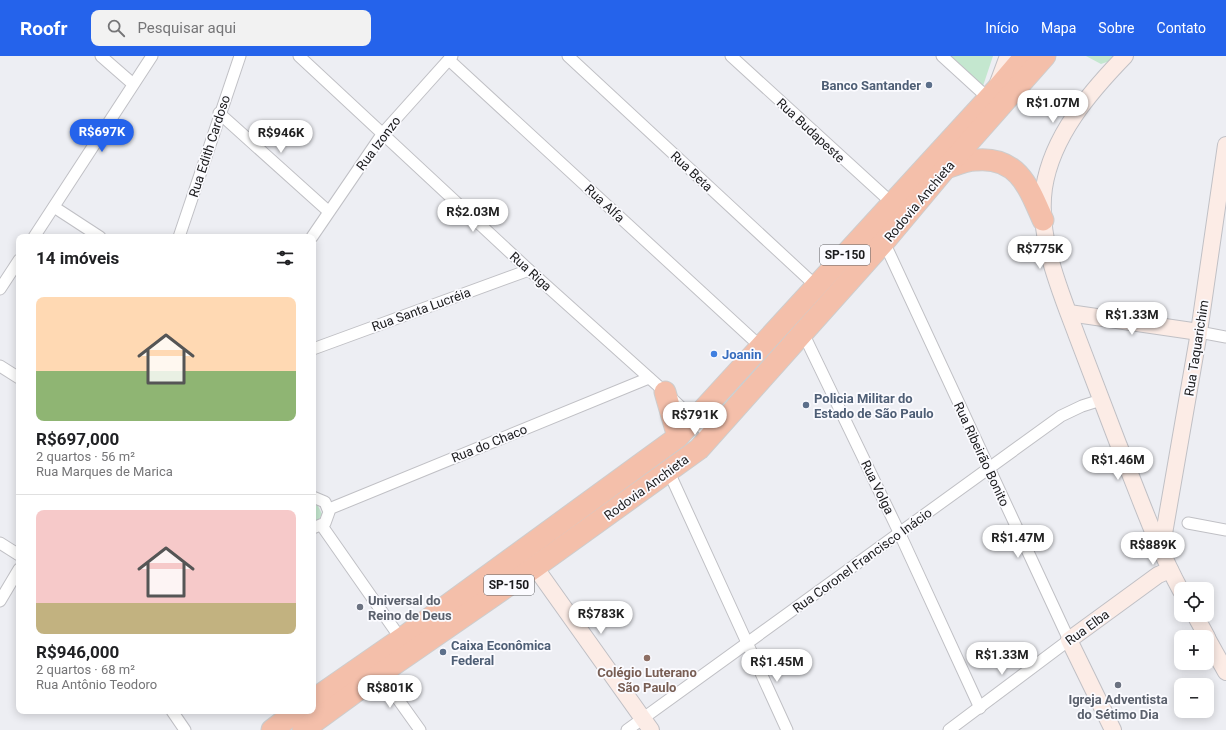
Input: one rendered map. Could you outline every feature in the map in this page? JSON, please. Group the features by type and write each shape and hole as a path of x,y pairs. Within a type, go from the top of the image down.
{"highway":[{"name":"Rodovia Anchieta","path":"316,698 401,639 678,437 1025,56"},
{"name":"Rodovia Anchieta","path":"303,730 380,674 536,567 692,454 712,436 884,242 945,169 1045,56"},
{"path":"945,169 974,160 989,159 1007,165 1019,174 1029,189 1043,220"},
{"path":"665,392 678,437"},
{"path":"272,730 293,714"}],"main road":[{"path":"992,94 1008,56"},
{"path":"1125,56 1086,99 1061,140 1050,162 1046,182 1043,220 1049,253 1101,400 1161,551 1177,582"},
{"name":"Rua Taquarichim","path":"1161,551 1199,332 1226,148"},
{"path":"1069,313 1199,332"},
{"path":"536,567 647,724"},
{"name":"Rua Elba","path":"1069,640 1158,575 1170,570"},
{"name":"Rua Ribeirão Bonito","path":"1069,640 1113,730"},
{"path":"1214,650 1226,672"}],"street":[{"path":"101,56 133,84"},
{"path":"36,234 152,56"},
{"name":"Rua Edith Cardoso","path":"180,234 219,114 240,56"},
{"name":"Rua Riga","path":"299,56 384,133 529,270 712,436"},
{"name":"Rua Beta","path":"568,56 816,286"},
{"name":"Rua Budapeste","path":"731,56 892,203"},
{"path":"942,56 992,94"},
{"name":"Rua Izonzo","path":"314,234 384,133 451,58"},
{"name":"Rua Alfa","path":"451,58 761,347"},
{"path":"219,114 328,212"},
{"path":"54,208 95,234"},
{"name":"Rua Ribeirão Bonito","path":"884,242 1069,640"},
{"path":"0,289 16,265"},
{"name":"Rua Santa Lucréia","path":"316,348 529,270"},
{"path":"1199,332 1226,337"},
{"name":"Rua Volga","path":"803,333 899,532 980,708"},
{"path":"0,366 16,376"},
{"name":"Rua do Chaco","path":"329,509 649,378"},
{"name":"Rua Coronel Francisco Inácio","path":"627,730 647,724 747,645 899,532 1061,416 1082,406 1101,400"},
{"path":"668,470 787,730"},
{"path":"316,498 322,499 329,509 328,520 318,527 401,639"},
{"path":"1188,523 1226,530"},
{"path":"0,543 16,553"},
{"path":"0,601 16,574"},
{"name":"Rua Elba","path":"948,730 980,708 1069,640"},
{"path":"380,674 420,730"},
{"path":"174,714 185,730"}],"green space":[{"path":"951,56 993,56 983,86"},
{"path":"1086,56 1116,56 1113,60 1101,64"},
{"path":"316,505 318,506 322,514 316,520"}],"place":[{"name":"Banco Santander","path":"929,85"},
{"name":"Joanin","path":"714,354"},
{"name":"Policia Militar do Estado de São Paulo","path":"806,405"},
{"name":"Universal do Reino de Deus","path":"360,607"},
{"name":"Caixa Econômica Federal","path":"443,652"},
{"name":"Colégio Luterano São Paulo","path":"647,658"},
{"name":"Igreja Adventista do Sétimo Dia","path":"1118,685"}]}
